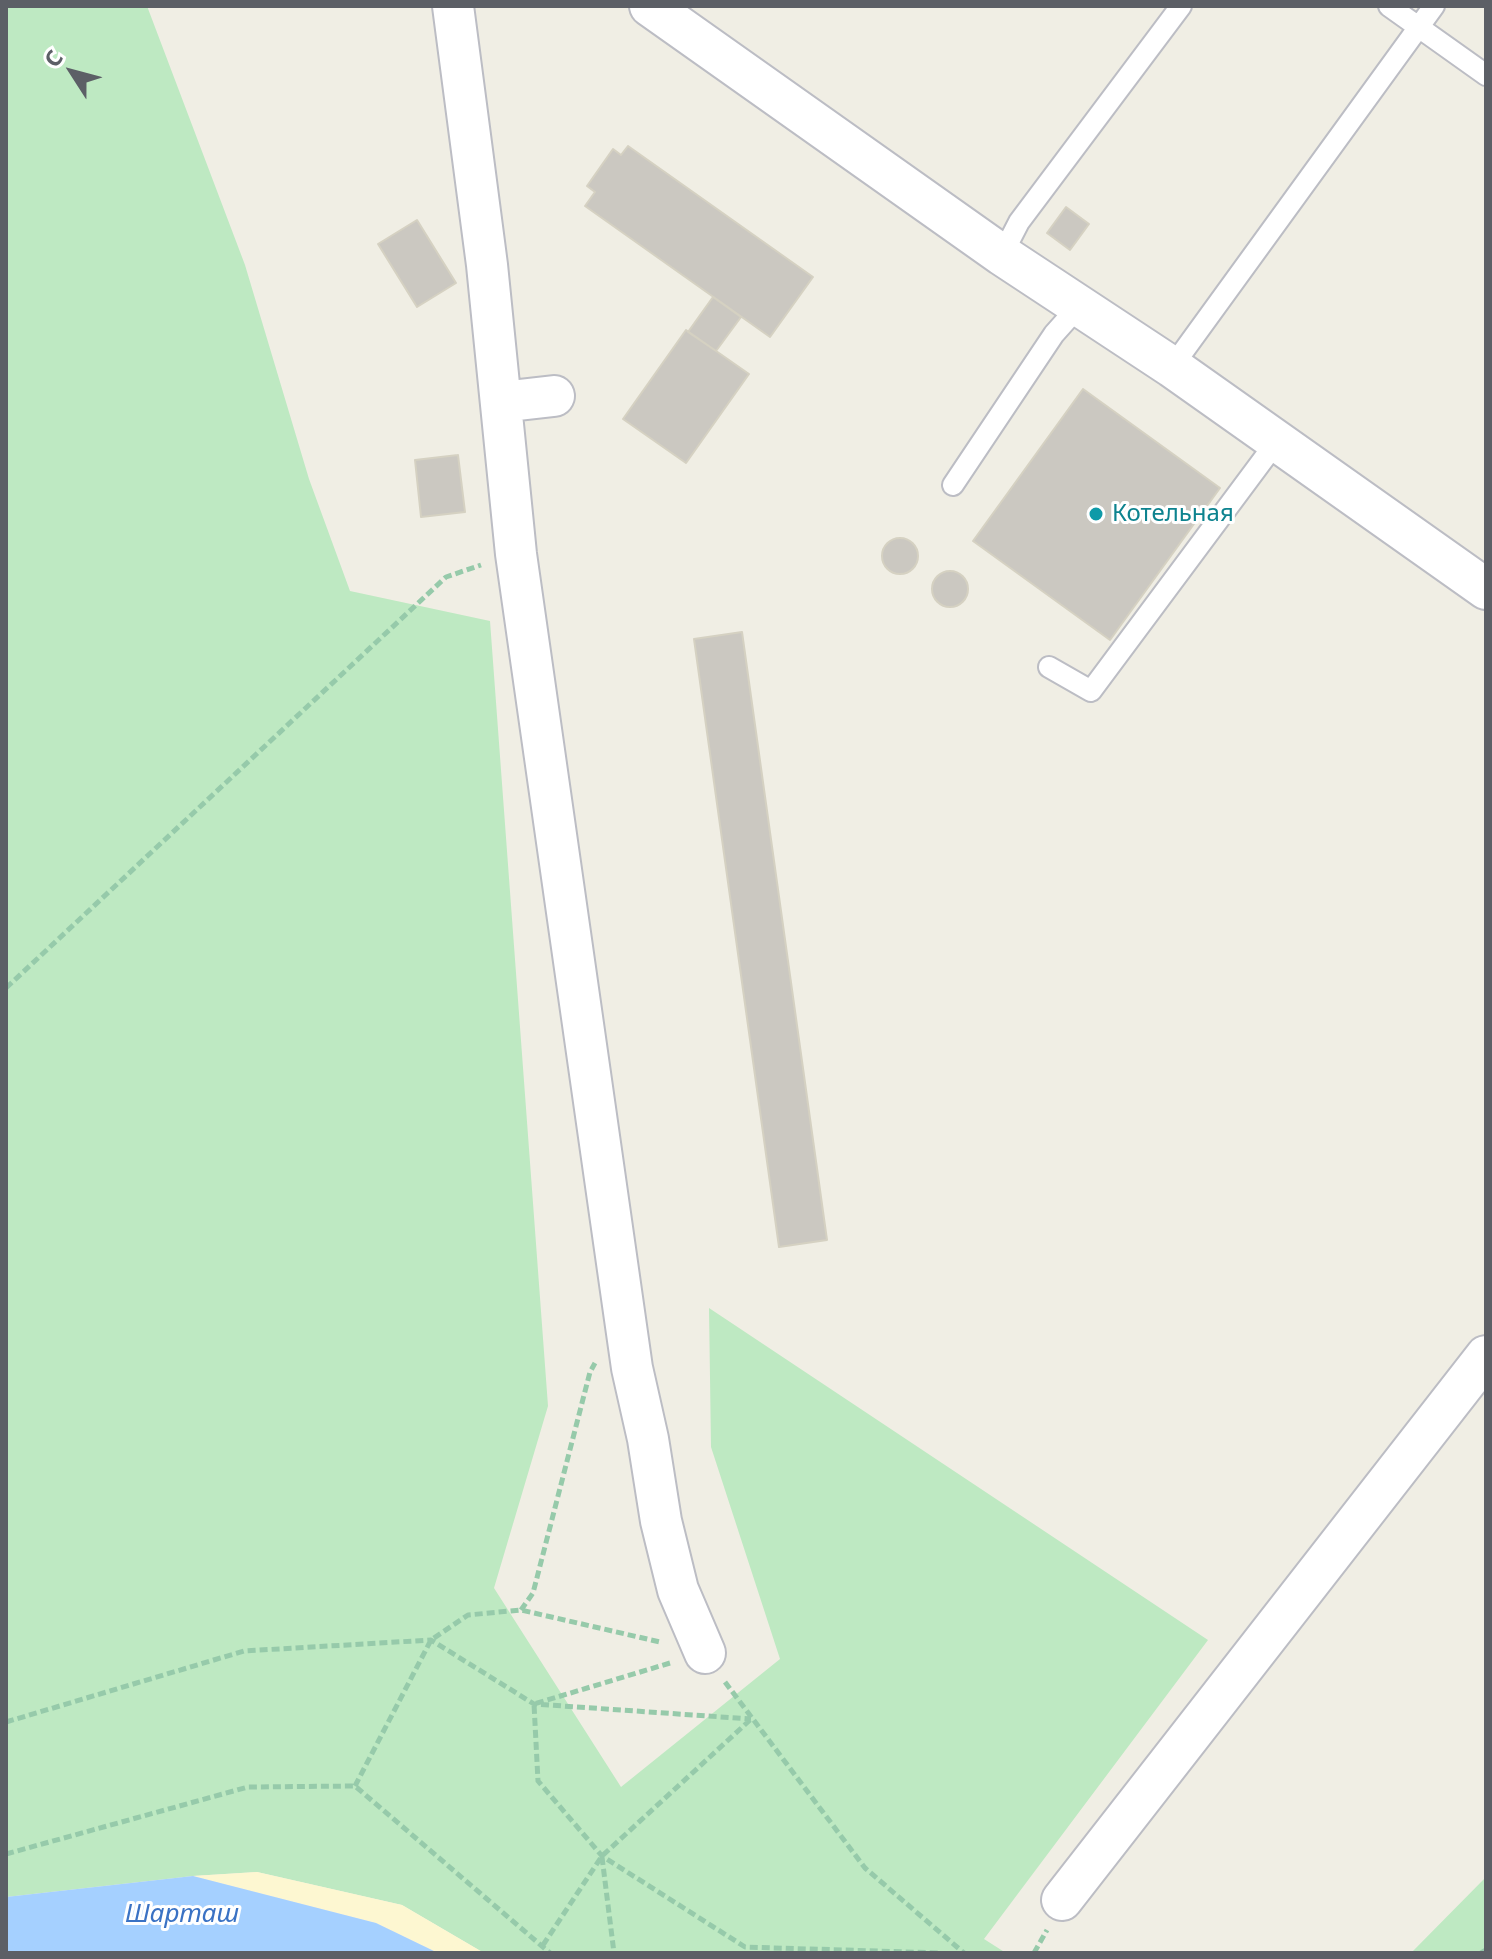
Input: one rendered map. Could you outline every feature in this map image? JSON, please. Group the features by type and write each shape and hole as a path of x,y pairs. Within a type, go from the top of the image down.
{"street":[{"path":"453,6 487,265 516,554 632,1368 648,1439 661,1521 678,1590 705,1653"},
{"path":"650,6 1002,255 1172,367 1486,589"},
{"path":"501,402 554,396"},
{"path":"1062,1900 1486,1356"}],"lane":[{"path":"1002,255 1019,222 1181,6"},
{"path":"1389,6 1486,75"},
{"path":"1172,367 1434,6"},
{"path":"953,485 1054,334 1079,306"},
{"path":"1049,667 1091,691 1277,441"}],"path":[{"path":"6,988 446,577 516,554"},
{"path":"521,1610 533,1593 590,1372 597,1359"},
{"path":"355,1786 431,1640 468,1615 521,1610 705,1653 751,1719 865,1868 964,1953"},
{"path":"6,1722 244,1651 431,1640 534,1704 751,1719"},
{"path":"534,1704 705,1653"},
{"path":"534,1704 538,1781 602,1856 745,1947 939,1953"},
{"path":"543,1945 602,1856 751,1719"},
{"path":"6,1854 248,1787 355,1786 550,1953"},
{"path":"602,1856 614,1953"}],"green space":[{"path":"6,6 147,6 245,265 309,479 350,591 490,621 548,1406 494,1588 621,1787 780,1659 711,1447 709,1308 1208,1640 984,1939 1006,1953 484,1953 402,1905 257,1872 6,1897"},
{"path":"1486,1877 1486,1953 1411,1953"}],"sand":[{"path":"257,1872 402,1905 484,1953 438,1953 376,1923 193,1876"}],"water":[{"name":"Шарташ","path":"193,1876 376,1923 438,1953 6,1953 6,1897"}],"building":[{"path":"628,146 813,277 770,337 585,206 595,192 587,186 613,149 621,155"},
{"path":"1066,207 1089,224 1070,250 1047,233"},
{"path":"417,220 456,283 417,307 378,244"},
{"path":"713,297 741,317 716,351 688,332"},
{"path":"686,330 749,374 686,463 623,419"},
{"name":"Котельная","path":"1083,389 1220,488 1110,640 973,541"},
{"path":"458,455 465,512 421,517 415,460"},
{"path":"900,538 913,543 918,556 913,569 900,574 887,569 882,556 887,543"},
{"path":"950,571 963,576 968,589 963,602 950,607 937,602 932,589 937,576"},
{"path":"742,632 827,1240 779,1247 694,639"}],"place":[{"name":"Котельная","path":"1096,514"}]}
